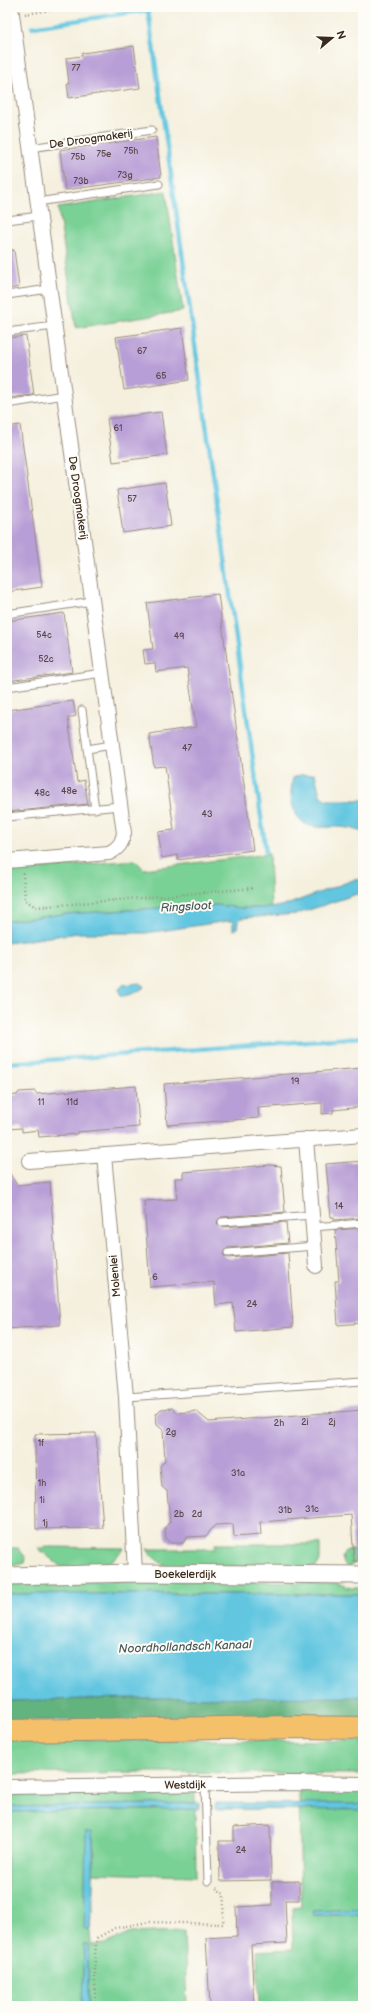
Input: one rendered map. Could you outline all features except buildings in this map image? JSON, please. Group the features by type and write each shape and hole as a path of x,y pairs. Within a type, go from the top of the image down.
{"main road":[{"path":"7,1731 206,1728 363,1728"}],"street":[{"name":"De Droogmakerij","path":"7,861 105,853 114,850 122,841 124,833 11,11"},
{"path":"29,1161 363,1135"},
{"path":"306,1140 316,1266"},
{"name":"Molenlei","path":"104,1155 126,1397 135,1573"},
{"name":"Boekelerdijk","path":"7,1576 135,1573 363,1575"},
{"name":"Westdijk","path":"7,1788 205,1784 363,1784"}],"lane":[{"name":"De Droogmakerij","path":"30,148 152,130"},
{"path":"37,202 159,184"},
{"path":"7,220 39,216"},
{"path":"7,295 49,289"},
{"path":"7,332 54,326"},
{"path":"7,404 64,395"},
{"path":"7,614 92,602"},
{"path":"7,687 102,673"},
{"path":"82,710 95,809"},
{"path":"87,749 112,745"},
{"path":"7,817 120,806"},
{"path":"222,1222 313,1221 363,1223"},
{"path":"228,1253 315,1246"},
{"path":"126,1397 363,1381"},
{"path":"205,1784 208,1881"}],"path":[{"path":"11,11 71,7"},
{"path":"22,860 26,900 36,907 255,888"},
{"path":"95,2006 94,1953 97,1938 114,1928 149,1922 223,1924 224,1894 208,1881"}],"green space":[{"path":"166,191 183,311 76,328 58,208"},
{"path":"269,854 271,908 242,908 217,905 192,906 65,914 7,921 7,871 135,860 144,869"},
{"path":"215,1544 320,1544 320,1561 316,1567 165,1566 152,1556 147,1549 215,1549"},
{"path":"46,1547 124,1548 113,1560 97,1567 61,1567 39,1549"},
{"path":"7,1548 18,1548 26,1558 25,1563 7,1567"},
{"path":"363,1548 359,1560 348,1568 344,1564 342,1557 345,1551"},
{"path":"156,1581 337,1583 351,1588 363,1588 363,1594 7,1594 7,1584"},
{"path":"363,1697 363,1719 7,1721 7,1701 127,1698"},
{"path":"7,1739 363,1741 363,1774 148,1772 7,1774"},
{"path":"195,1790 195,1803 7,1807 7,1794"},
{"path":"299,1790 363,1790 363,1909 313,1911 313,1915 363,1915 363,2006 259,2006 257,1951 293,1949 292,1908 301,1907"},
{"path":"195,1809 196,1876 92,1873 95,1857 92,1832 84,1928 90,1930 91,1945 106,1944 130,1933 184,1931 187,2006 88,2006 88,1944 84,1945 82,2006 7,2006 7,1812"}],"water":[{"path":"315,774 320,795 327,800 363,800 363,832 350,828 315,827 302,822 297,815 292,802 291,792 293,778 300,775"},
{"name":"Ringsloot","path":"363,879 363,892 297,914 242,918 238,921 237,929 233,930 233,921 228,921 146,933 78,933 7,943 7,921 65,914 192,906 217,905 242,908 271,908 289,904 353,880"},
{"path":"139,983 145,986 132,994 123,996 120,994 119,989 123,985"},
{"name":"Noordhollandsch Kanaal","path":"7,1594 363,1594 363,1697 127,1698 7,1701"},
{"path":"199,1803 199,1809 7,1812 7,1807"},
{"path":"215,1803 363,1804 363,1810 215,1809"},
{"path":"86,1830 92,1832 93,1852 93,1913 91,1913 90,1930 84,1928"},
{"path":"363,1909 363,1915 313,1915 312,1911"},
{"path":"88,1944 88,2006 82,2006 84,1945"}],"waterway":[{"path":"32,27 168,7"},
{"path":"148,10 266,852"},
{"path":"7,1063 363,1037"}]}
